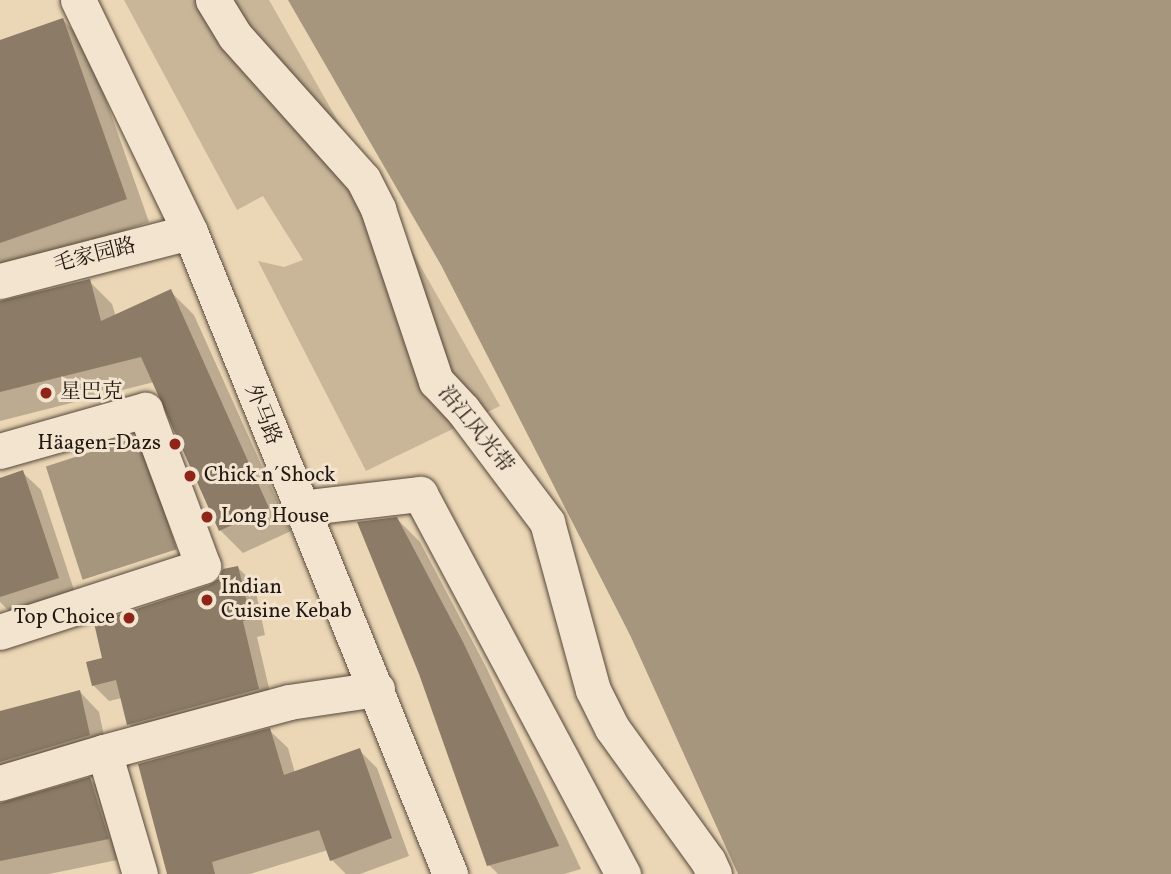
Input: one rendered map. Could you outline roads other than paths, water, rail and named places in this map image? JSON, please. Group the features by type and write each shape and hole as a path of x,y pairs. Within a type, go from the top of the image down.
{"street":[{"name":"外马路","path":"78,0 190,232 299,508 377,689 450,874"},
{"name":"沿江风光带","path":"214,0 235,36 363,179 378,209 436,381 463,410 547,522 593,690 612,728 708,860 714,874"},
{"name":"毛家园路","path":"0,281 190,232"},
{"path":"0,452 145,410 203,566 0,632"},
{"path":"299,508 420,494 623,874"},
{"path":"0,783 289,702 377,689"},
{"path":"104,752 140,874"}],"place":[{"name":"星巴克","path":"46,393"},
{"name":"Häagen-Dazs","path":"175,444"},
{"name":"Chick n´Shock","path":"190,476"},
{"name":"Long House","path":"207,517"},
{"name":"Indian Cuisine Kebab","path":"207,600"},
{"name":"Top Choice","path":"129,618"}]}
